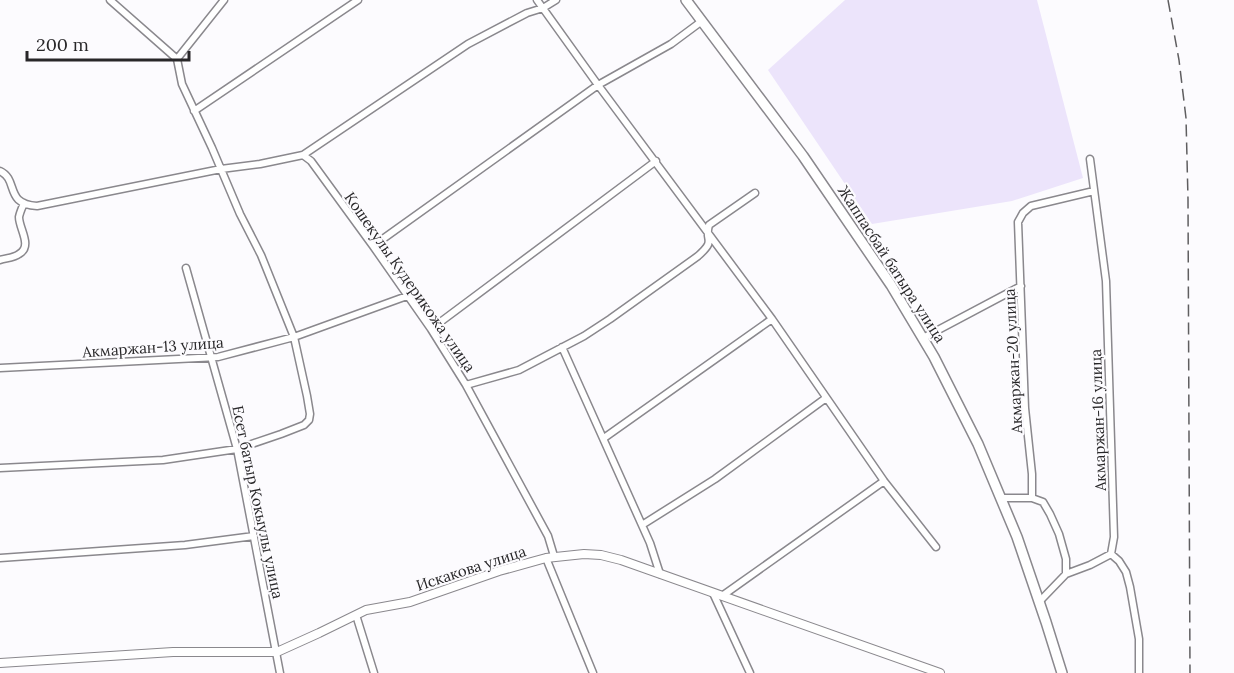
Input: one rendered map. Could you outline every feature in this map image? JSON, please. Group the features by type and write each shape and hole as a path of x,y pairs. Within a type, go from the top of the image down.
{"main road":[{"name":"Жаппасбай батыра улица","path":"686,0 803,156 891,285 934,357 978,444 1017,537 1062,673"}],"street":[{"path":"0,468 163,460 237,448 281,434 304,425 309,420 307,396 294,337 261,255 240,214 182,84 177,59 110,0"},
{"path":"177,59 224,0"},
{"path":"194,111 358,0"},
{"path":"537,0 772,319 884,481 936,547"},
{"path":"0,171 8,176 15,197 24,203 37,206 220,169 303,155 468,44 556,0"},
{"path":"373,246 598,85 671,44 702,21"},
{"name":"Кошекулы Кудерикожа улица","path":"303,155 310,161 373,246 431,329 466,385 548,536 550,557 593,673"},
{"name":"Акмаржан-16 улица","path":"1090,159 1106,281 1114,537 1111,554"},
{"path":"431,329 656,161"},
{"name":"Акмаржан-20 улица","path":"1032,498 1032,474 1024,397 1022,286 1018,222 1031,206 1094,191"},
{"path":"466,385 519,370 584,336 610,319 698,256 708,247 710,241 707,232 710,225 755,193"},
{"path":"0,260 18,255 24,250 26,240 20,225 20,212 24,203"},
{"name":"Есет батыр Кокыулы улица","path":"186,268 237,448 280,673"},
{"path":"923,338 1022,286"},
{"name":"Акмаржан-13 улица","path":"0,368 218,357 294,337 407,296"},
{"path":"604,438 772,319"},
{"path":"562,347 642,525 657,560 660,574"},
{"path":"642,525 715,479 826,398"},
{"path":"722,596 884,481"},
{"path":"1001,498 1032,498 1043,502 1059,534 1066,574"},
{"path":"0,558 186,545 254,536"},
{"name":"Искакова улица","path":"0,663 173,652 277,652 366,610 410,602 499,571 550,557 584,554 621,560 940,673"},
{"path":"1039,602 1066,574 1111,554 1126,572 1130,587 1139,639 1139,673"},
{"path":"713,593 750,673"},
{"path":"356,615 374,673"}],"shaded area":[{"path":"845,0 1037,0 1083,178 1012,201 872,224 768,70"}],"railway":[{"path":"1168,0 1179,60 1186,118 1190,673"}]}
